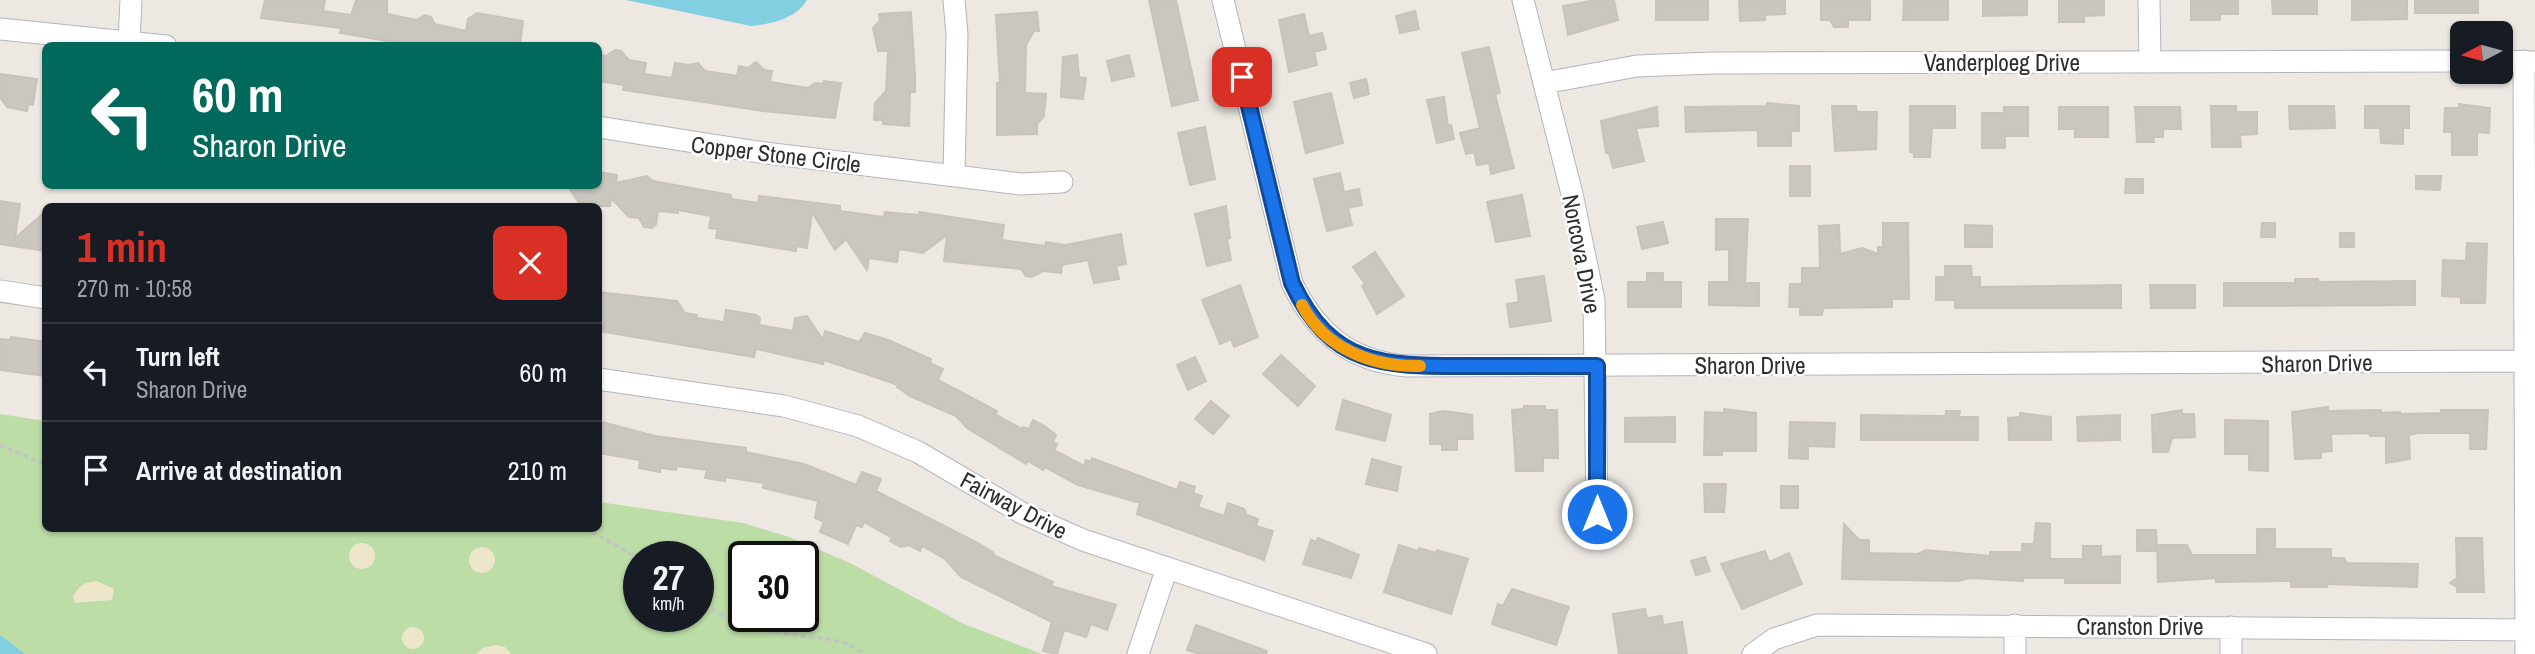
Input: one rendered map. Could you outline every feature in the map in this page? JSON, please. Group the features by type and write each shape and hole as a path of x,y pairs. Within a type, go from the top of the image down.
{"street":[{"path":"129,41 131,0"},
{"path":"954,0 957,34 954,175"},
{"name":"Sharon Drive","path":"1223,0 1292,283 1304,309 1320,329 1348,351 1387,365 2530,361"},
{"name":"Norcova Drive","path":"1524,0 1590,277 1597,366 1597,514"},
{"path":"2149,0 2150,62"},
{"path":"0,29 136,42"},
{"name":"Vanderploeg Drive","path":"1544,83 1637,66 1700,64 2450,61"},
{"path":"2526,654 2531,630 2530,61"},
{"name":"Copper Stone Circle","path":"602,129 746,151 1021,184 1062,182"},
{"path":"0,291 42,297"},
{"name":"Fairway Drive","path":"602,380 785,406 858,426 918,452 1054,528 1426,654"},
{"path":"1138,654 1167,568"},
{"name":"Cranston Drive","path":"1754,654 1774,639 1817,625 2531,630"},
{"path":"2015,625 2015,654"},
{"path":"2231,626 2231,654"}],"path":[{"path":"0,445 42,463"},
{"path":"591,532 623,549"},
{"path":"714,612 755,627 805,637 835,638 865,654"}],"green space":[{"path":"0,414 42,421 42,532 602,532 602,502 743,523 798,541 728,541 728,632 819,632 819,550 850,563 964,624 1042,654 0,654"}],"sand":[{"path":"362,543 371,547 375,556 371,565 362,569 353,565 349,556 353,547"},
{"path":"482,547 491,551 495,560 491,569 482,573 473,569 469,560 473,551"},
{"path":"97,581 114,589 112,600 75,603 73,596 80,587"},
{"path":"413,627 421,630 424,638 421,646 413,649 405,646 402,638 405,630"},
{"path":"496,645 505,647 511,654 476,654 483,648"}],"water":[{"path":"626,0 807,0 790,16 751,26"},
{"path":"0,635 25,654 0,654"}],"building":[{"path":"265,0 325,0 323,11 351,15 356,0 387,0 387,14 417,20 425,15 431,17 435,24 466,31 468,19 477,13 523,21 520,42 393,42 340,33 341,28 261,18"},
{"path":"1149,0 1176,0 1198,100 1172,106"},
{"path":"1595,0 1614,0 1618,20 1568,35 1563,6"},
{"path":"1656,0 1708,0 1708,20 1656,20"},
{"path":"1739,0 1785,0 1785,14 1765,15 1765,20 1740,21"},
{"path":"1821,0 1870,0 1870,20 1848,20 1848,27 1834,27 1830,20 1821,20"},
{"path":"1904,0 1948,0 1948,20 1903,20"},
{"path":"1983,0 2027,0 2027,15 1983,16"},
{"path":"2059,0 2104,0 2104,15 2084,16 2084,22 2059,22"},
{"path":"2191,0 2238,0 2238,14 2220,14 2220,20 2191,20"},
{"path":"2272,0 2317,0 2317,14 2273,14"},
{"path":"2352,0 2407,0 2407,19 2352,20"},
{"path":"2415,0 2478,0 2478,13 2415,13"},
{"path":"1415,11 1419,29 1400,33 1396,16"},
{"path":"911,12 915,92 910,92 909,126 883,124 883,120 874,120 875,103 886,91 888,51 878,51 873,28 880,21 879,14"},
{"path":"1037,12 1039,31 1034,31 1026,45 1025,93 1046,94 1044,116 1037,124 1037,134 997,135 997,83 1000,83 996,15"},
{"path":"1304,14 1309,36 1322,33 1326,49 1314,52 1317,65 1289,72 1279,20"},
{"path":"1489,47 1500,93 1495,94 1514,168 1491,174 1489,163 1477,165 1474,152 1466,154 1460,133 1480,128 1462,53"},
{"path":"615,50 621,51 629,60 646,63 644,74 672,78 675,63 698,63 705,71 737,76 739,66 748,68 756,62 764,70 772,71 770,82 808,88 815,83 823,84 824,81 841,83 835,118 763,111 623,90 624,85 602,82 602,56"},
{"path":"1077,55 1079,77 1086,78 1083,99 1061,97 1063,57"},
{"path":"1129,55 1134,76 1112,81 1107,61"},
{"path":"0,74 37,79 33,105 28,104 27,111 7,107 0,97"},
{"path":"1366,79 1369,94 1354,98 1350,83"},
{"path":"1331,93 1343,143 1306,153 1294,102"},
{"path":"1444,97 1448,126 1451,125 1454,139 1437,143 1427,100"},
{"path":"1767,103 1799,106 1799,131 1791,131 1791,146 1758,146 1758,130 1686,132 1685,107 1767,106"},
{"path":"2459,104 2490,108 2489,133 2477,132 2477,155 2452,155 2452,132 2444,132 2445,108 2459,108"},
{"path":"1832,106 1856,106 1857,112 1877,112 1876,149 1835,151"},
{"path":"1910,106 1955,106 1955,128 1932,128 1930,157 1914,157 1914,152 1910,152"},
{"path":"2211,106 2236,106 2236,112 2257,112 2257,134 2240,135 2241,147 2212,147"},
{"path":"2289,106 2334,106 2335,128 2290,129"},
{"path":"2365,106 2409,106 2409,128 2403,128 2403,144 2381,143 2380,128 2365,128"},
{"path":"1657,107 1658,126 1636,128 1644,161 1613,168 1609,153 1606,153 1601,121"},
{"path":"2004,107 2028,107 2028,136 2005,136 2005,148 1982,148 1982,113 2004,113"},
{"path":"2059,107 2108,107 2108,137 2075,137 2075,129 2059,129"},
{"path":"2135,107 2180,107 2181,129 2163,129 2163,137 2153,137 2154,142 2137,142"},
{"path":"1205,127 1215,179 1190,185 1178,133"},
{"path":"1790,166 1810,166 1810,196 1790,196"},
{"path":"602,172 617,175 616,183 647,176 653,181 731,195 731,199 758,203 759,196 840,206 840,211 884,217 885,212 919,215 919,212 1004,225 1002,240 1045,246 1046,242 1065,245 1121,234 1126,264 1116,266 1119,279 1094,283 1088,260 1062,265 1061,273 1043,271 1032,277 1026,276 1021,269 944,261 947,235 923,253 899,249 897,262 869,258 867,270 846,239 835,250 812,212 807,248 796,246 796,251 716,238 718,229 709,228 711,216 678,210 678,213 658,211 656,224 652,228 644,227 639,218 629,217 611,198 610,206 602,206 602,203 579,203 570,189 602,189"},
{"path":"1340,173 1344,192 1359,189 1362,205 1348,208 1352,225 1327,231 1314,179"},
{"path":"2416,176 2441,176 2440,190 2416,189"},
{"path":"2126,179 2143,179 2143,193 2125,193"},
{"path":"1522,195 1530,236 1496,242 1487,202"},
{"path":"0,201 20,204 15,238 42,214 42,250 0,244"},
{"path":"1226,206 1231,260 1207,266 1195,214"},
{"path":"1716,219 1748,219 1745,283 1759,283 1759,306 1709,305 1709,282 1729,282 1729,249 1716,250"},
{"path":"1663,222 1668,243 1642,249 1637,227"},
{"path":"1883,223 1908,223 1909,299 1892,299 1892,307 1823,308 1822,315 1800,315 1800,307 1789,307 1790,284 1802,284 1802,268 1820,268 1819,226 1839,225 1840,254 1862,248 1878,254 1878,247 1883,247"},
{"path":"2262,223 2275,223 2275,237 2261,237"},
{"path":"1965,225 1992,226 1992,247 1965,247"},
{"path":"2340,233 2354,233 2354,247 2340,247"},
{"path":"2467,243 2487,244 2485,303 2461,303 2461,297 2442,296 2443,260 2466,261"},
{"path":"1375,252 1404,296 1377,314 1362,286 1365,284 1353,267"},
{"path":"1945,266 1971,266 1972,277 1980,277 1980,287 2121,285 2121,308 1955,308 1955,300 1936,300 1936,277 1945,277"},
{"path":"1647,273 1663,273 1663,282 1681,282 1681,307 1628,307 1628,282 1647,282"},
{"path":"1544,276 1551,321 1510,327 1507,304 1519,302 1516,280"},
{"path":"2295,279 2318,279 2318,282 2415,281 2415,305 2224,306 2224,283 2295,283"},
{"path":"1240,285 1258,337 1234,347 1231,339 1220,344 1202,300"},
{"path":"2150,285 2195,285 2195,308 2151,308"},
{"path":"602,292 677,301 685,313 697,315 696,318 724,322 726,310 756,315 760,318 759,325 793,331 795,318 807,316 823,340 825,331 859,342 865,333 888,340 931,359 930,363 943,369 938,380 997,411 995,414 1022,429 1029,429 1033,420 1046,427 1056,435 1053,442 1057,444 1054,450 1084,466 1086,460 1091,462 1092,458 1177,490 1180,482 1195,487 1193,493 1202,496 1198,507 1224,516 1228,503 1244,509 1247,515 1258,519 1256,526 1273,531 1264,560 1137,514 1140,503 1078,485 1028,461 1026,464 967,428 956,416 910,396 897,387 898,385 824,360 823,364 756,349 754,357 602,332"},
{"path":"11,337 42,341 42,375 0,370 0,339 10,340"},
{"path":"1281,355 1315,386 1298,406 1263,374"},
{"path":"1195,357 1206,381 1188,390 1177,365"},
{"path":"1343,400 1391,415 1385,441 1336,429"},
{"path":"1211,401 1229,416 1213,434 1195,419"},
{"path":"1524,406 1545,406 1545,410 1557,410 1558,458 1543,458 1543,471 1516,471 1512,410 1524,409"},
{"path":"2328,407 2328,411 2381,410 2381,413 2400,414 2441,413 2441,410 2488,410 2486,449 2470,449 2470,433 2419,433 2409,435 2410,459 2386,463 2386,436 2370,436 2369,433 2331,434 2332,451 2321,452 2321,458 2295,459 2292,412"},
{"path":"1724,409 1756,413 1756,451 1722,451 1722,455 1704,455 1705,412 1724,413"},
{"path":"2182,410 2182,414 2194,414 2195,437 2172,438 2168,452 2153,452 2152,415"},
{"path":"1443,411 1472,415 1473,439 1457,439 1457,450 1442,450 1442,444 1430,444 1430,414"},
{"path":"1946,411 1960,411 1959,417 1978,417 1978,440 1861,440 1861,415 1946,416"},
{"path":"2020,413 2051,417 2051,440 2009,440 2008,418 2020,417"},
{"path":"2120,415 2120,440 2078,441 2077,417"},
{"path":"1675,417 1675,442 1625,442 1625,418"},
{"path":"2225,420 2268,421 2268,471 2249,470 2249,454 2225,454"},
{"path":"602,422 655,436 746,448 746,452 804,464 856,485 862,472 881,479 876,491 978,543 994,553 993,555 1053,582 1051,586 1116,605 1107,630 1091,624 1086,637 1064,630 1057,654 1043,651 1052,622 961,577 945,559 922,546 920,551 909,545 901,547 890,541 892,538 864,522 862,527 856,525 848,544 820,532 824,522 815,518 818,501 763,488 764,483 725,477 725,481 705,478 707,470 677,466 676,470 660,468 660,472 639,468 640,460 602,454"},
{"path":"1790,422 1835,423 1834,447 1808,446 1808,459 1789,458"},
{"path":"1372,459 1401,467 1397,491 1366,484"},
{"path":"1704,484 1726,484 1724,512 1705,512"},
{"path":"1781,486 1798,486 1798,508 1781,508"},
{"path":"2036,523 2050,524 2050,559 2083,559 2083,546 2101,546 2101,557 2120,556 2120,583 2065,583 2065,578 2023,578 2023,581 1970,578 1959,581 1842,579 1844,524 1859,540 1869,540 1869,553 1918,554 1926,550 1990,556 1990,552 2022,552 2022,544 2034,544"},
{"path":"2257,529 2275,529 2275,549 2331,549 2331,558 2344,558 2347,563 2418,564 2417,587 2327,584 2327,587 2291,587 2291,581 2216,582 2216,578 2158,582 2157,545 2187,545 2192,555 2257,555"},
{"path":"2137,530 2156,530 2157,551 2137,551"},
{"path":"1318,538 1359,555 1351,578 1303,564 1311,540 1316,542"},
{"path":"2456,538 2482,538 2484,592 2457,592 2457,587 2450,583 2457,578"},
{"path":"1399,545 1418,551 1419,548 1436,553 1437,550 1468,559 1451,614 1384,592"},
{"path":"1765,551 1769,562 1789,553 1802,584 1742,609 1721,564"},
{"path":"1705,557 1710,571 1696,575 1691,561"},
{"path":"1512,589 1569,607 1564,620 1560,622 1564,621 1556,645 1492,624 1498,604 1503,606"},
{"path":"1645,609 1647,618 1662,616 1663,625 1682,622 1687,654 1619,654 1613,614"},
{"path":"1196,625 1267,651 1266,654 1200,654 1187,650"}],"slow traffic":[{"path":"1302,305 1327,336 1348,351 1387,365 1420,366"}],"route":[{"path":"1242,77 1292,283 1304,309 1320,329 1348,351 1387,365 1597,366 1597,514"}]}
